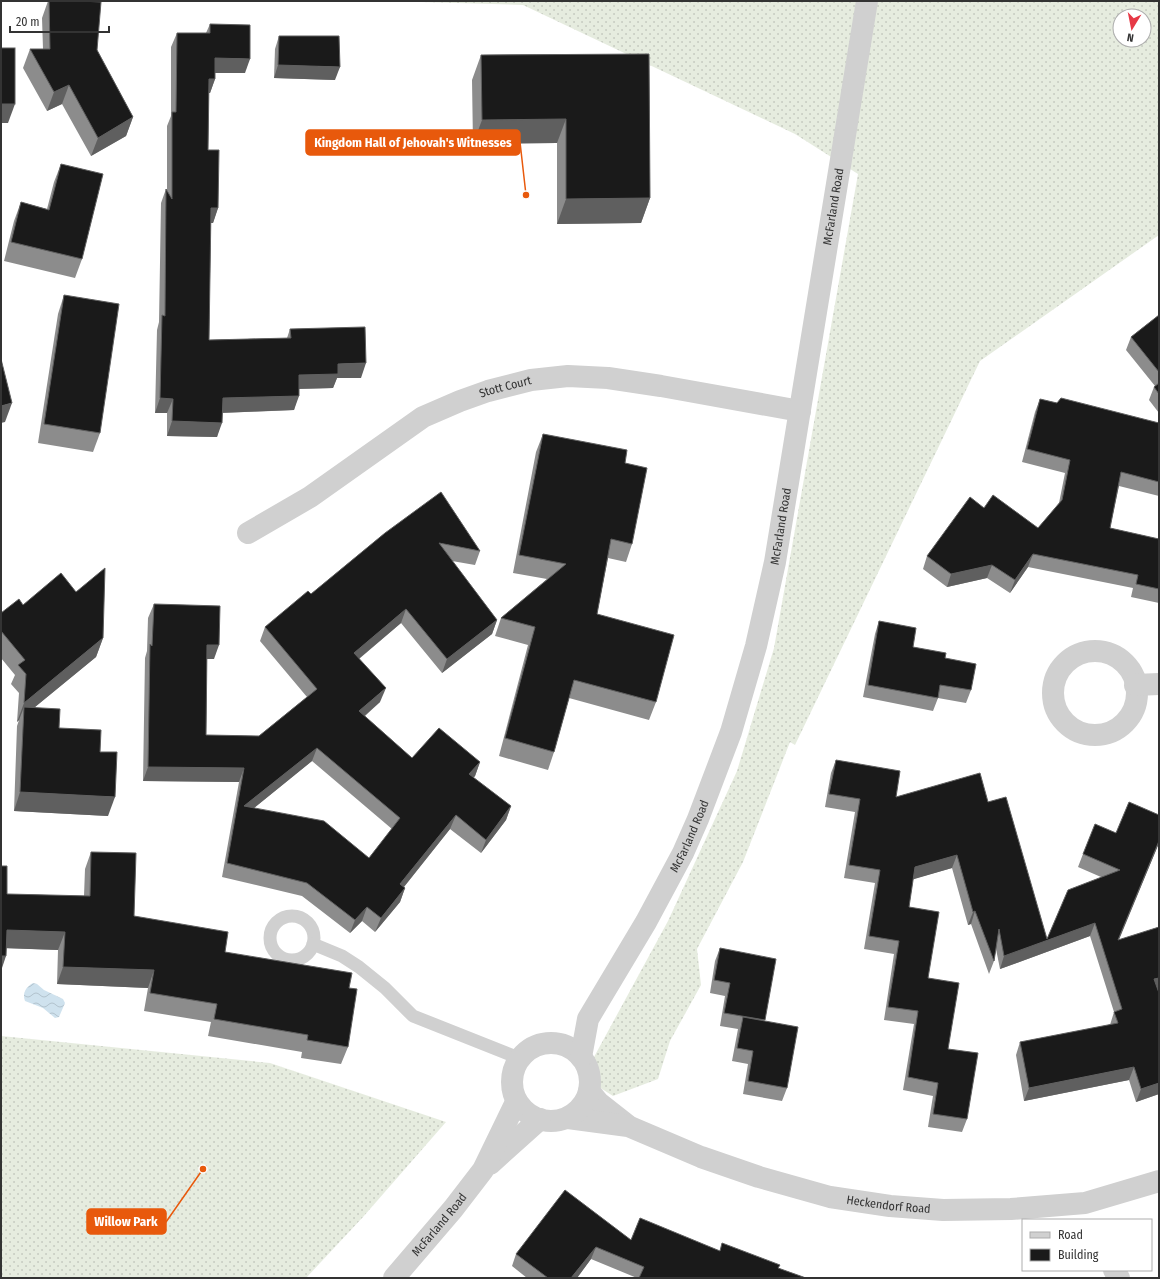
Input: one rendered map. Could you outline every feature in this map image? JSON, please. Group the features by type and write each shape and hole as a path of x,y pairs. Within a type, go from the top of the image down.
{"street":[{"name":"McFarland Road","path":"581,1056 588,1019 646,922 683,853 698,819 731,732 756,646 775,562 867,1"},
{"name":"Stott Court","path":"248,533 310,497 423,417 488,391 531,380 568,376 608,378 800,411"},
{"path":"1135,685 1159,684"},
{"name":"McFarland Road","path":"554,1043 588,1019"},
{"path":"544,1043 554,1043 570,1048 581,1056 587,1067 590,1078 589,1090 585,1102 578,1111 568,1118 557,1121 534,1118 524,1111 516,1102 512,1091 511,1079 514,1066 519,1058 532,1047 544,1043"},
{"name":"Heckendorf Road","path":"589,1090 598,1103 628,1126 701,1157 830,1197 890,1206 943,1210 1011,1209 1088,1211 1159,1181"},
{"name":"McFarland Road","path":"483,1170 516,1102"},
{"name":"Heckendorf Road","path":"568,1118 628,1126"},
{"name":"McFarland Road","path":"394,1278 453,1209 483,1170 540,1119"}],"lane":[{"path":"313,944 342,956 359,967 395,998 412,1016 519,1058"}],"shaded area":[{"path":"385,1 1159,1 1159,235 980,361 795,745 790,742 743,862 697,949 701,985 670,1041 658,1079 613,1096 599,1087 594,1057 668,921 737,771 774,648 858,174 795,134 523,5"},
{"path":"1,1036 270,1063 446,1122 363,1217 306,1278 1,1278"}],"water":[{"path":"33,983 63,999 65,1003 59,1017 55,1018 43,1008 25,1001 25,990"}],"building":[{"path":"49,1 101,2 97,50 133,117 98,138 69,85 54,92 30,49 50,49"},
{"path":"210,24 250,25 250,59 215,58 215,79 209,79 208,150 219,150 218,208 211,208 209,340 291,338 290,329 365,327 366,363 338,364 338,374 299,375 299,396 223,398 222,423 172,421 173,399 160,398 162,315 165,316 166,189 172,199 172,112 176,112 177,33 210,33"},
{"path":"279,36 339,36 340,67 278,65"},
{"path":"1,48 15,48 15,104 1,104"},
{"path":"649,54 650,198 566,199 566,119 482,120 481,55"},
{"path":"61,164 103,174 82,259 11,242 21,202 49,210"},
{"path":"64,295 119,304 100,433 44,424"},
{"path":"1159,315 1159,372 1131,337"},
{"path":"1,359 12,403 1,406"},
{"path":"1159,383 1159,394 1154,387"},
{"path":"1061,398 1159,423 1159,482 1121,472 1110,528 1159,539 1159,589 1136,584 1138,575 1033,554 1015,580 992,565 951,574 927,556 970,497 984,508 993,495 1038,528 1062,500 1070,460 1027,449 1040,399 1057,403"},
{"path":"543,434 627,450 625,463 647,468 632,544 611,539 597,614 674,635 656,702 574,680 554,752 505,738 535,627 501,618 566,564 519,555"},
{"path":"441,492 480,551 439,543 497,620 447,659 406,609 354,653 386,688 359,711 412,758 439,728 480,762 469,774 511,806 486,840 456,815 400,884 405,888 381,918 367,907 355,920 307,883 227,863 244,768 148,767 150,644 152,646 154,604 220,606 219,645 207,645 206,735 259,736 317,689 265,627 308,591 311,594 385,533","holes":["317,748 400,818 369,858 324,821 244,806"]},
{"path":"105,568 103,638 24,703 26,674 18,665 25,660 1,631 1,613 19,599 23,605 61,573 76,592"},
{"path":"879,621 916,628 913,647 946,653 945,658 976,664 971,690 940,685 938,698 868,685"},
{"path":"24,707 60,709 59,728 101,730 100,752 117,752 115,797 20,792"},
{"path":"836,760 900,771 896,797 980,773 988,802 1006,797 1047,939 1068,890 1120,870 1083,854 1095,824 1116,833 1129,802 1159,815 1159,841 1118,940 1159,927 1159,978 1154,979 1159,993 1159,1083 1141,1089 1134,1067 1029,1088 1020,1042 1118,1023 1114,1012 1122,1009 1095,923 1004,956 999,929 994,961 975,911 973,912 957,855 915,867 909,907 939,912 928,978 959,983 948,1049 978,1053 967,1119 933,1114 938,1083 908,1077 918,1011 888,1007 899,941 869,936 880,870 849,865 860,799 829,794"},
{"path":"91,852 136,853 134,916 228,932 225,952 352,973 349,988 357,989 348,1047 307,1040 308,1035 214,1019 217,1004 150,993 154,970 63,967 65,932 7,930 6,956 1,956 1,866 7,866 7,894 90,896"},
{"path":"720,948 776,959 765,1020 724,1013 730,983 714,980"},
{"path":"743,1017 798,1027 787,1088 748,1081 753,1051 737,1048"},
{"path":"565,1190 631,1240 640,1218 720,1251 722,1243 780,1265 778,1268 806,1278 639,1278 644,1267 596,1247 571,1278 548,1278 516,1254"}],"place":[{"name":"Kingdom Hall of Jehovah's Witnesses","path":"526,195"},
{"name":"Willow Park","path":"203,1169"}]}
